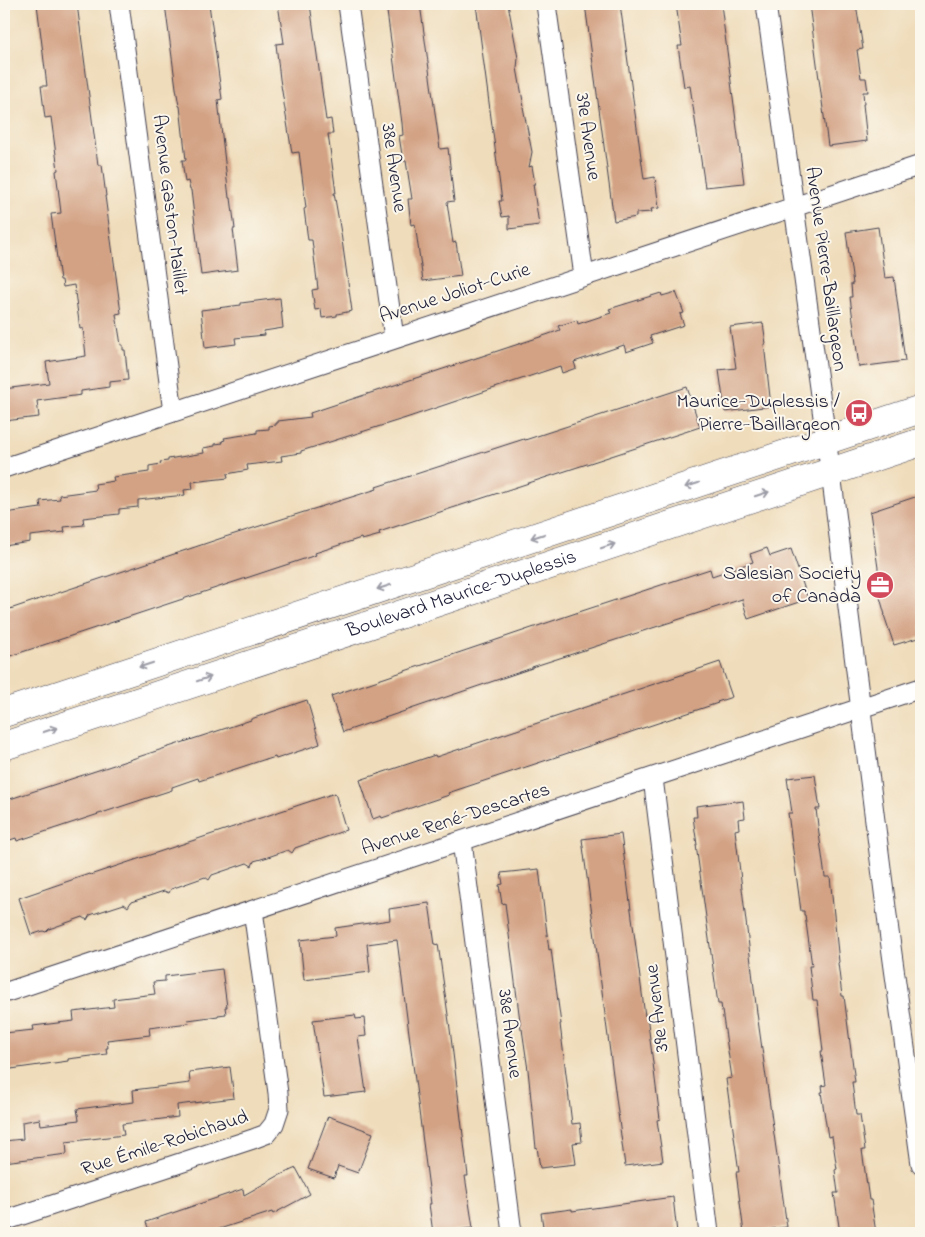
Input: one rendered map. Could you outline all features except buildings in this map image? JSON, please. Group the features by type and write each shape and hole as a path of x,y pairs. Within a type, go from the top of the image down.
{"street":[{"name":"Avenue Gaston-Maillet","path":"119,4 173,412"},
{"name":"38e Avenue","path":"348,4 394,338"},
{"name":"39e Avenue","path":"546,4 584,276"},
{"name":"Avenue Pierre-Baillargeon","path":"766,4 826,440 921,1164"},
{"name":"Avenue Joliot-Curie","path":"4,468 921,165"},
{"name":"Boulevard Maurice-Duplessis","path":"4,713 921,409"},
{"name":"Boulevard Maurice-Duplessis","path":"4,746 921,442"},
{"name":"Avenue René-Descartes","path":"4,993 921,688"},
{"name":"39e Avenue","path":"653,778 708,1233"},
{"name":"38e Avenue","path":"462,841 512,1233"},
{"name":"Rue Émile-Robichaud","path":"4,1222 253,1139 266,1134 274,1124 279,1109 278,1093 253,910"}],"place":[{"name":"Maurice-Duplessis / Pierre-Baillargeon","path":"859,413"},
{"name":"Salesian Society of Canada","path":"880,585"}]}
